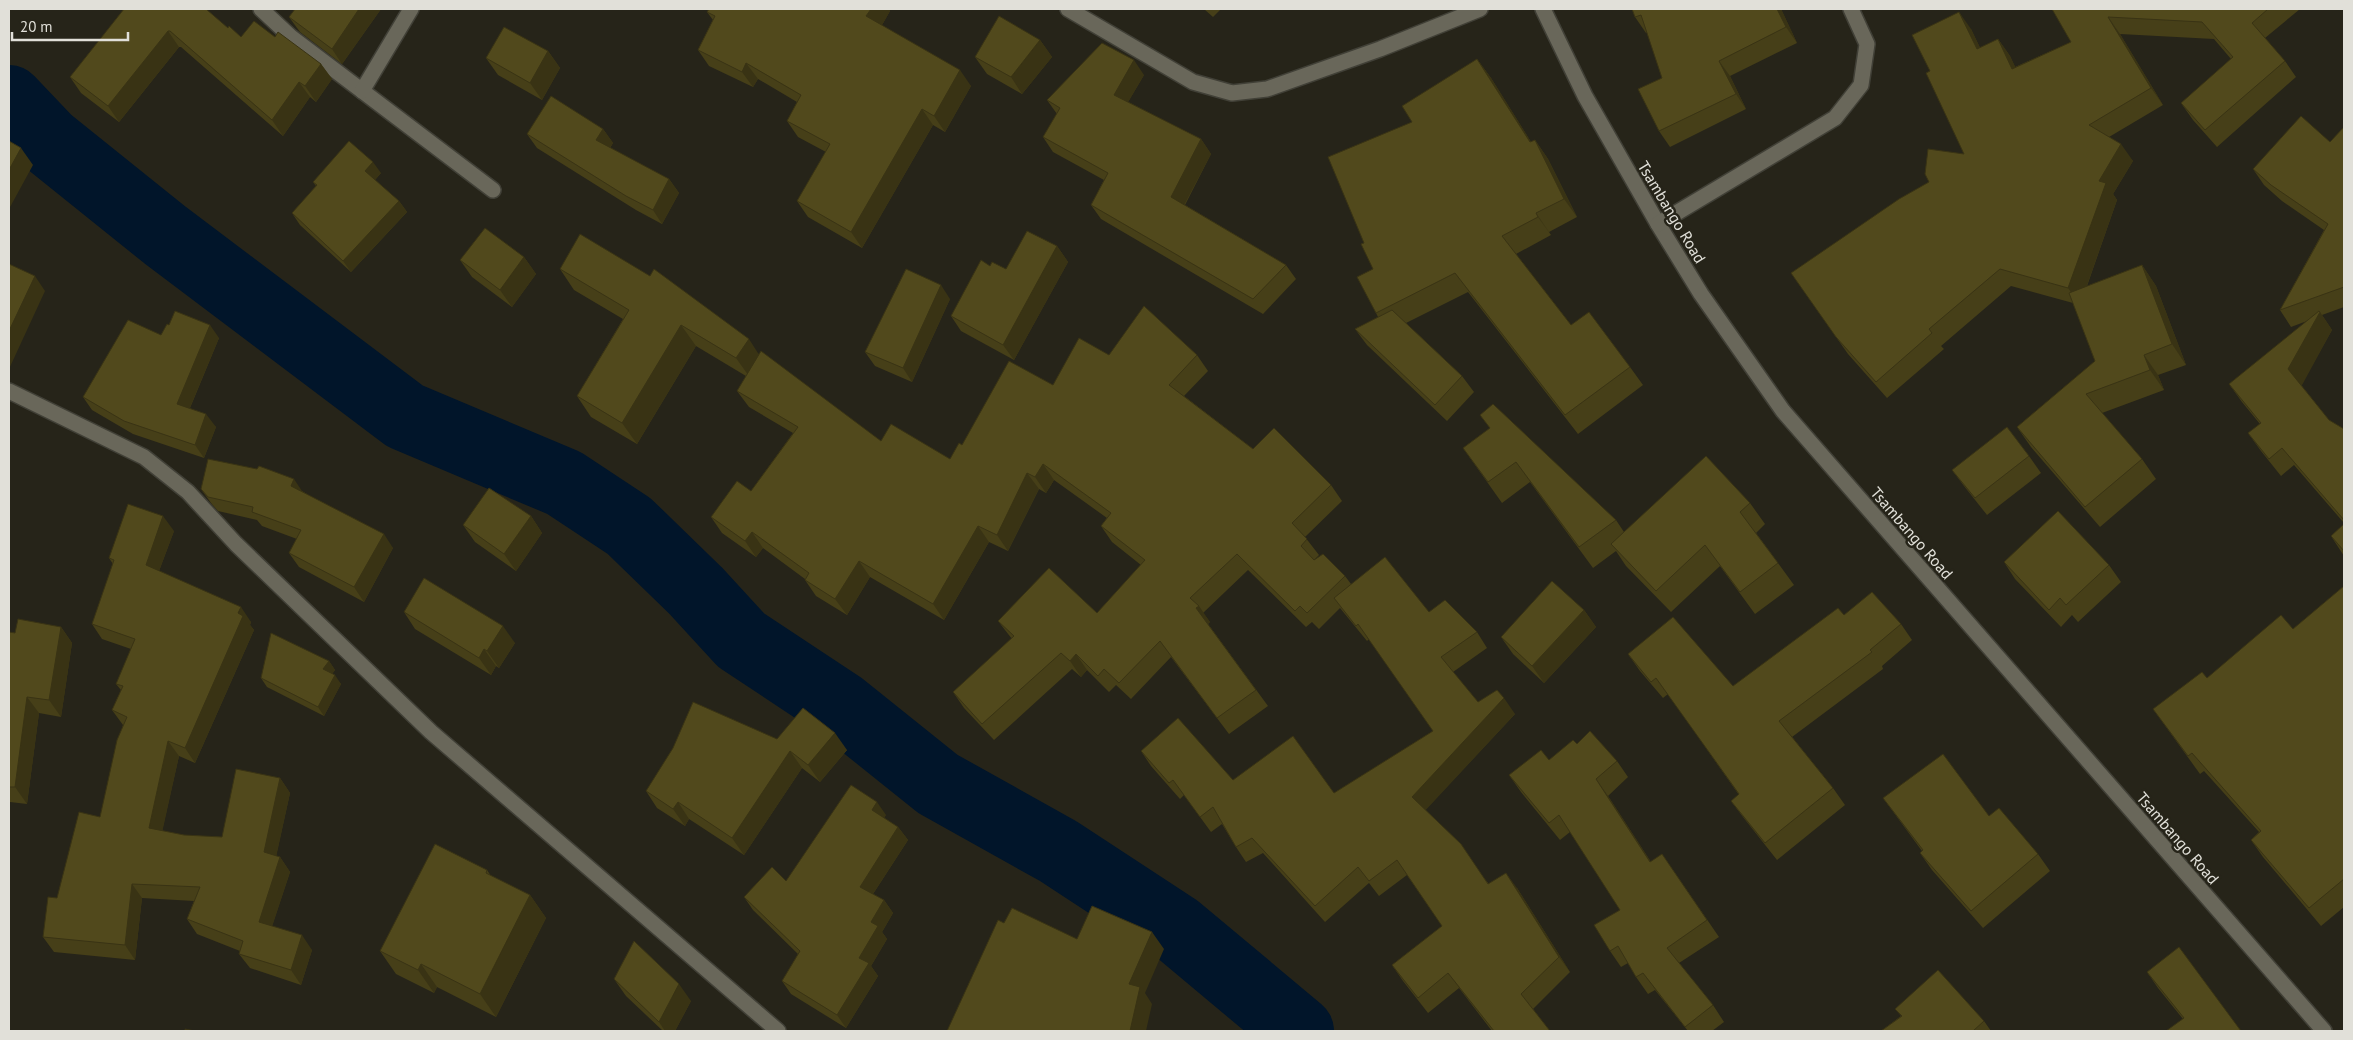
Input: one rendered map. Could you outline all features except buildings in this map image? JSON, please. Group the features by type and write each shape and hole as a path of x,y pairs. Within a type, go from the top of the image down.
{"street":[{"path":"261,9 291,37 493,190"},
{"path":"362,91 411,9"},
{"path":"1068,9 1193,82 1232,93 1267,89 1380,49 1480,9"},
{"name":"Tsambango Road","path":"1543,9 1585,96 1658,224 1701,294 1783,411 2324,1031"},
{"path":"1658,224 1835,118 1862,85 1867,44 1851,9"},
{"path":"9,391 144,458 188,492 236,544 431,732 778,1031"}],"waterway":[{"path":"9,100 48,141 165,235 405,416 564,483 629,526 696,591 741,640 842,707 938,784 1058,851 1177,929 1299,1031"}]}
